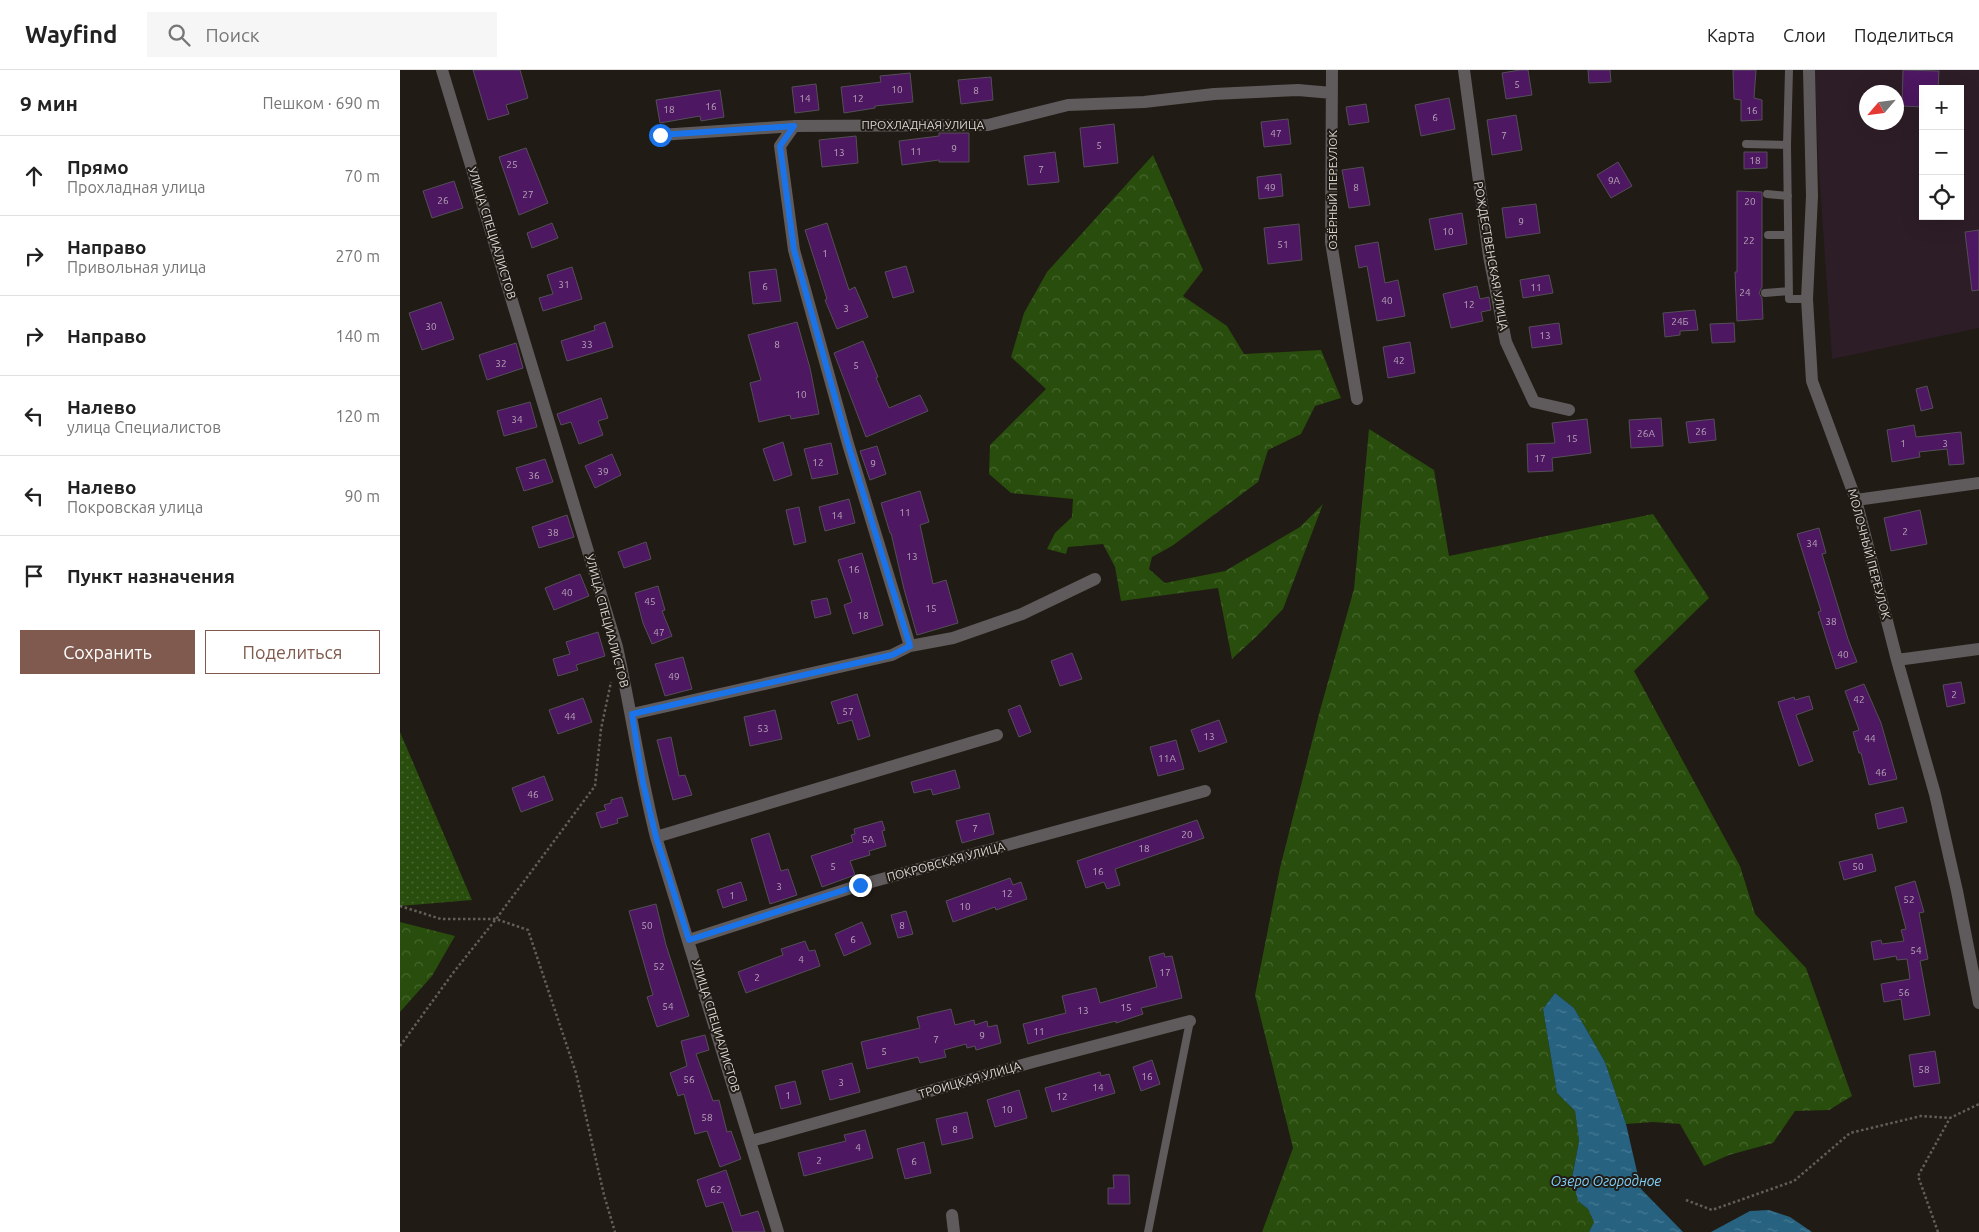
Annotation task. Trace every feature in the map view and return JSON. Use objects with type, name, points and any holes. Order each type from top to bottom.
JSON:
[{"type":"street","name":"УЛИЦА СПЕЦИАЛИСТОВ","points":[[442,70],[617,647],[632,714],[643,783],[656,837],[778,1232]]},
{"type":"street","name":"ОЗЁРНЫЙ ПЕРЕУЛОК","points":[[1332,70],[1331,242],[1357,399]]},
{"type":"street","name":"РОЖДЕСТВЕНСКАЯ УЛИЦА","points":[[1464,70],[1489,256],[1506,342],[1534,402],[1569,410]]},
{"type":"street","name":"МОЛОЧНЫЙ ПЕРЕУЛОК","points":[[1809,70],[1812,196],[1807,299],[1812,381],[1856,500],[1897,660],[1935,794],[1957,891],[1979,1003]]},
{"type":"street","name":"ПРОХЛАДНАЯ УЛИЦА","points":[[660,135],[794,126],[988,125],[1068,105],[1144,102],[1214,94],[1288,91],[1332,92]]},
{"type":"street","points":[[794,126],[780,146],[794,250],[848,444],[910,646]]},
{"type":"street","points":[[1856,500],[1979,482]]},
{"type":"street","points":[[632,714],[892,655],[910,646],[953,638],[1022,614],[1095,580]]},
{"type":"street","points":[[1897,660],[1979,649]]},
{"type":"street","points":[[656,837],[997,735]]},
{"type":"street","name":"ПОКРОВСКАЯ УЛИЦА","points":[[689,940],[860,885],[1205,791]]},
{"type":"street","name":"ТРОИЦКАЯ УЛИЦА","points":[[751,1141],[1033,1062],[1190,1021]]},
{"type":"street","points":[[952,1215],[954,1232]]},
{"type":"lane","points":[[1789,70],[1787,144],[1789,299],[1807,299]]},
{"type":"lane","points":[[1746,144],[1787,144]]},
{"type":"lane","points":[[1767,194],[1788,196]]},
{"type":"lane","points":[[1768,235],[1788,236]]},
{"type":"lane","points":[[1765,293],[1789,291]]},
{"type":"lane","points":[[1148,1232],[1190,1021]]},
{"type":"path","points":[[400,1046],[595,786],[601,729],[612,674]]},
{"type":"path","points":[[400,906],[441,919],[496,919],[528,930],[576,1074],[604,1195],[615,1232]]},
{"type":"path","points":[[1686,1200],[1712,1210],[1794,1181],[1850,1134],[1921,1116],[1950,1118],[1979,1104]]},
{"type":"path","points":[[1938,1232],[1918,1176],[1950,1118]]},
{"type":"shaded area","points":[[1815,70],[1979,70],[1979,328],[1832,359],[1818,156]]},
{"type":"green space","points":[[1153,155],[1203,270],[1183,296],[1227,326],[1244,354],[1321,350],[1341,398],[1315,406],[1301,434],[1268,450],[1258,482],[1172,546],[1152,557],[1149,569],[1165,583],[1225,571],[1300,527],[1323,504],[1283,609],[1232,659],[1218,588],[1121,601],[1115,567],[1103,544],[1068,547],[1066,554],[1047,549],[1055,533],[1072,517],[1073,499],[1011,493],[989,474],[990,445],[1046,389],[1011,357],[1024,313],[1047,272]]},
{"type":"green space","points":[[1369,429],[1434,470],[1449,556],[1653,514],[1709,598],[1634,671],[1740,866],[1755,914],[1806,968],[1852,1096],[1829,1110],[1795,1111],[1773,1143],[1729,1155],[1704,1166],[1680,1124],[1653,1122],[1626,1124],[1605,1062],[1574,1008],[1555,993],[1543,1009],[1557,1093],[1575,1111],[1579,1141],[1572,1178],[1578,1201],[1588,1209],[1594,1222],[1589,1232],[1262,1232],[1293,1148],[1255,995],[1280,868],[1319,714],[1354,589]]},
{"type":"green space","points":[[400,732],[472,900],[400,906]]},
{"type":"green space","points":[[400,922],[455,936],[432,976],[400,1012]]},
{"type":"water","name":"Озеро Огородное","points":[[1555,993],[1574,1008],[1605,1062],[1626,1124],[1641,1189],[1683,1232],[1589,1232],[1594,1222],[1588,1209],[1578,1201],[1572,1178],[1579,1141],[1575,1111],[1557,1093],[1543,1009]]},
{"type":"water","points":[[1769,1210],[1790,1217],[1812,1232],[1711,1232],[1750,1211]]},
{"type":"building","points":[[473,70],[520,70],[528,98],[506,105],[509,114],[488,120]]},
{"type":"building","points":[[1528,70],[1532,95],[1506,99],[1502,73]]},
{"type":"building","points":[[1588,70],[1610,70],[1611,82],[1589,83]]},
{"type":"building","points":[[1733,70],[1756,70],[1754,98],[1762,100],[1762,120],[1741,121],[1741,100],[1734,99]]},
{"type":"building","points":[[1903,70],[1939,71],[1938,85],[1919,85],[1919,107],[1904,106]]},
{"type":"building","points":[[910,73],[913,102],[875,106],[875,108],[844,113],[841,87],[881,82],[880,76]]},
{"type":"building","points":[[991,77],[993,100],[961,104],[958,80]]},
{"type":"building","points":[[816,84],[819,110],[795,113],[792,87]]},
{"type":"building","points":[[720,90],[724,117],[701,121],[700,116],[660,123],[656,100]]},
{"type":"building","points":[[1449,98],[1455,129],[1421,136],[1415,105]]},
{"type":"building","points":[[1366,104],[1369,122],[1349,125],[1346,107]]},
{"type":"building","points":[[1516,115],[1522,150],[1492,155],[1487,120]]},
{"type":"building","points":[[1288,119],[1291,144],[1264,147],[1261,122]]},
{"type":"building","points":[[1114,124],[1118,163],[1084,167],[1080,128]]},
{"type":"building","points":[[939,133],[969,133],[969,162],[939,162],[939,160],[902,165],[899,141],[939,136]]},
{"type":"building","points":[[856,136],[858,163],[822,167],[819,140]]},
{"type":"building","points":[[526,148],[548,203],[519,215],[499,157]]},
{"type":"building","points":[[1055,152],[1059,182],[1028,185],[1024,156]]},
{"type":"building","points":[[1744,152],[1767,152],[1767,168],[1744,169]]},
{"type":"building","points":[[1618,162],[1632,186],[1611,198],[1597,175]]},
{"type":"building","points":[[1363,167],[1370,205],[1349,208],[1342,170]]},
{"type":"building","points":[[1281,174],[1283,196],[1259,199],[1257,177]]},
{"type":"building","points":[[454,181],[463,208],[432,218],[423,191]]},
{"type":"building","points":[[1737,191],[1762,192],[1762,287],[1759,293],[1762,298],[1763,319],[1737,321],[1735,272],[1737,272]]},
{"type":"building","points":[[1536,204],[1540,233],[1506,238],[1502,208]]},
{"type":"building","points":[[1462,213],[1467,244],[1435,250],[1429,219]]},
{"type":"building","points":[[552,223],[558,238],[532,248],[527,233]]},
{"type":"building","points":[[827,223],[849,290],[855,287],[868,317],[837,329],[825,300],[827,299],[805,230]]},
{"type":"building","points":[[1299,224],[1302,260],[1268,264],[1264,228]]},
{"type":"building","points":[[1979,230],[1979,290],[1972,291],[1965,232]]},
{"type":"building","points":[[1378,242],[1385,283],[1398,280],[1405,316],[1377,321],[1367,266],[1359,268],[1355,246]]},
{"type":"building","points":[[906,266],[914,292],[893,298],[885,272]]},
{"type":"building","points":[[572,267],[582,299],[543,311],[539,298],[553,294],[547,275]]},
{"type":"building","points":[[776,269],[781,301],[753,304],[749,272]]},
{"type":"building","points":[[1549,275],[1553,293],[1523,298],[1520,280]]},
{"type":"building","points":[[1477,286],[1480,299],[1489,297],[1491,310],[1481,312],[1483,321],[1451,328],[1443,294]]},
{"type":"building","points":[[441,302],[454,339],[422,350],[409,313]]},
{"type":"building","points":[[1695,310],[1698,330],[1680,331],[1680,335],[1665,337],[1663,313]]},
{"type":"building","points":[[605,322],[613,347],[567,361],[561,341],[595,330],[594,326]]},
{"type":"building","points":[[797,322],[810,368],[819,414],[791,419],[790,415],[759,422],[750,383],[761,380],[748,335]]},
{"type":"building","points":[[1559,323],[1562,344],[1532,348],[1529,327]]},
{"type":"building","points":[[1734,323],[1735,342],[1712,343],[1710,324]]},
{"type":"building","points":[[863,341],[889,408],[920,395],[928,411],[866,437],[834,353]]},
{"type":"building","points":[[1410,342],[1415,373],[1388,378],[1383,347]]},
{"type":"building","points":[[516,343],[523,368],[487,380],[479,355]]},
{"type":"building","points":[[1927,386],[1933,408],[1921,411],[1916,389]]},
{"type":"building","points":[[601,398],[608,418],[598,421],[603,435],[579,444],[571,422],[561,425],[557,414]]},
{"type":"building","points":[[530,402],[537,427],[504,436],[497,411]]},
{"type":"building","points":[[1661,418],[1663,446],[1631,448],[1629,420]]},
{"type":"building","points":[[1587,419],[1591,453],[1552,458],[1553,471],[1528,472],[1527,444],[1555,443],[1552,423]]},
{"type":"building","points":[[1714,419],[1716,440],[1689,443],[1686,422]]},
{"type":"building","points":[[1914,425],[1916,437],[1961,432],[1964,464],[1949,465],[1947,449],[1919,452],[1920,457],[1892,462],[1887,430]]},
{"type":"building","points":[[783,442],[792,475],[774,481],[763,449]]},
{"type":"building","points":[[831,443],[838,474],[812,479],[804,449]]},
{"type":"building","points":[[877,446],[886,474],[870,480],[860,451]]},
{"type":"building","points":[[612,454],[621,475],[595,488],[585,466]]},
{"type":"building","points":[[545,459],[553,482],[524,491],[516,468]]},
{"type":"building","points":[[920,491],[929,522],[920,525],[933,584],[946,580],[958,623],[917,635],[891,533],[881,503]]},
{"type":"building","points":[[849,499],[855,523],[825,531],[819,507]]},
{"type":"building","points":[[799,507],[806,542],[794,545],[786,510]]},
{"type":"building","points":[[1920,510],[1927,544],[1891,551],[1884,518]]},
{"type":"building","points":[[567,515],[574,537],[539,548],[532,527]]},
{"type":"building","points":[[1819,528],[1826,553],[1822,554],[1857,662],[1836,669],[1818,612],[1821,611],[1797,534]]},
{"type":"building","points":[[646,542],[651,559],[624,568],[618,552]]},
{"type":"building","points":[[862,553],[883,625],[853,634],[844,605],[852,602],[838,560]]},
{"type":"building","points":[[580,574],[589,596],[554,610],[545,588]]},
{"type":"building","points":[[658,586],[665,610],[662,611],[672,636],[652,644],[643,623],[635,593]]},
{"type":"building","points":[[827,598],[831,614],[815,618],[811,601]]},
{"type":"building","points":[[598,632],[605,656],[576,665],[578,670],[558,676],[553,659],[570,654],[566,642]]},
{"type":"building","points":[[1072,653],[1082,679],[1060,686],[1051,661]]},
{"type":"building","points":[[683,657],[692,689],[665,696],[655,664]]},
{"type":"building","points":[[1961,682],[1965,703],[1947,707],[1943,685]]},
{"type":"building","points":[[1864,684],[1881,723],[1897,779],[1869,785],[1861,753],[1859,753],[1853,732],[1859,730],[1845,691]]},
{"type":"building","points":[[857,694],[870,736],[858,740],[852,720],[838,724],[831,702]]},
{"type":"building","points":[[1809,696],[1813,709],[1796,715],[1813,761],[1799,766],[1778,702],[1794,697],[1795,700]]},
{"type":"building","points":[[583,698],[592,722],[558,734],[549,710]]},
{"type":"building","points":[[1020,705],[1031,732],[1019,737],[1008,710]]},
{"type":"building","points":[[775,710],[782,739],[750,746],[744,717]]},
{"type":"building","points":[[1219,720],[1227,742],[1199,752],[1191,730]]},
{"type":"building","points":[[671,737],[679,776],[685,775],[692,795],[673,800],[657,740]]},
{"type":"building","points":[[1176,740],[1184,769],[1158,776],[1150,747]]},
{"type":"building","points":[[955,770],[960,788],[933,795],[931,789],[914,793],[911,782]]},
{"type":"building","points":[[544,776],[553,800],[521,812],[512,788]]},
{"type":"building","points":[[622,797],[628,816],[617,819],[618,823],[601,828],[596,813],[606,810],[604,805],[611,803],[611,800]]},
{"type":"building","points":[[1903,807],[1907,822],[1878,829],[1875,814]]},
{"type":"building","points":[[989,813],[994,834],[962,843],[956,821]]},
{"type":"building","points":[[1197,820],[1204,838],[1115,869],[1120,885],[1107,889],[1104,882],[1086,888],[1077,861]]},
{"type":"building","points":[[882,821],[885,830],[882,831],[886,846],[869,851],[870,855],[850,861],[855,875],[822,887],[811,856],[853,842],[851,835],[855,834],[854,829]]},
{"type":"building","points":[[769,833],[781,871],[788,869],[797,895],[770,904],[751,839]]},
{"type":"building","points":[[1872,854],[1876,871],[1844,880],[1839,862]]},
{"type":"building","points":[[1010,878],[1013,885],[1021,882],[1027,899],[996,910],[995,907],[953,922],[946,901]]},
{"type":"building","points":[[1915,881],[1924,912],[1919,913],[1928,959],[1920,961],[1930,1015],[1904,1020],[1901,999],[1884,1002],[1881,984],[1910,979],[1907,959],[1897,960],[1896,956],[1874,960],[1871,942],[1881,940],[1882,944],[1904,941],[1901,930],[1906,929],[1895,887]]},
{"type":"building","points":[[741,882],[747,900],[723,908],[717,890]]},
{"type":"building","points":[[656,904],[666,945],[689,1016],[657,1027],[647,997],[653,995],[629,911]]},
{"type":"building","points":[[906,911],[913,934],[898,938],[891,915]]},
{"type":"building","points":[[862,922],[871,944],[844,956],[835,934]]},
{"type":"building","points":[[805,941],[809,951],[815,950],[820,966],[746,993],[738,972],[783,955],[781,949]]},
{"type":"building","points":[[1164,953],[1165,957],[1172,956],[1182,998],[1141,1008],[1143,1014],[1116,1023],[1116,1021],[1028,1044],[1023,1024],[1066,1013],[1062,996],[1096,988],[1100,1003],[1157,987],[1149,957]]},
{"type":"building","points":[[951,1009],[955,1025],[974,1020],[975,1025],[987,1021],[988,1027],[997,1025],[1001,1043],[976,1050],[975,1046],[967,1048],[966,1044],[944,1050],[946,1057],[920,1063],[918,1057],[867,1069],[861,1042],[920,1028],[917,1017]]},
{"type":"building","points":[[705,1035],[709,1050],[696,1054],[713,1101],[719,1100],[727,1132],[731,1131],[741,1159],[720,1167],[707,1131],[695,1134],[684,1094],[678,1096],[670,1073],[687,1066],[681,1041]]},
{"type":"building","points":[[1935,1051],[1940,1083],[1914,1087],[1909,1055]]},
{"type":"building","points":[[1152,1060],[1160,1084],[1141,1091],[1133,1067]]},
{"type":"building","points":[[852,1063],[860,1092],[830,1100],[822,1071]]},
{"type":"building","points":[[1100,1072],[1101,1076],[1109,1074],[1115,1093],[1052,1112],[1045,1088]]},
{"type":"building","points":[[795,1081],[801,1104],[781,1109],[775,1086]]},
{"type":"building","points":[[1019,1090],[1027,1118],[995,1127],[987,1100]]},
{"type":"building","points":[[967,1112],[973,1138],[942,1145],[936,1119]]},
{"type":"building","points":[[865,1130],[873,1158],[804,1176],[798,1153],[846,1141],[844,1135]]},
{"type":"building","points":[[924,1142],[931,1173],[905,1179],[897,1149]]},
{"type":"building","points":[[726,1170],[741,1216],[758,1211],[765,1232],[733,1232],[723,1202],[706,1207],[697,1180]]},
{"type":"building","points":[[1113,1175],[1129,1175],[1130,1204],[1108,1204],[1108,1188],[1114,1188]]},
{"type":"route","points":[[660,135],[794,126],[780,146],[794,250],[848,444],[910,646],[892,655],[632,714],[643,783],[656,837],[689,940],[860,885]]}]
